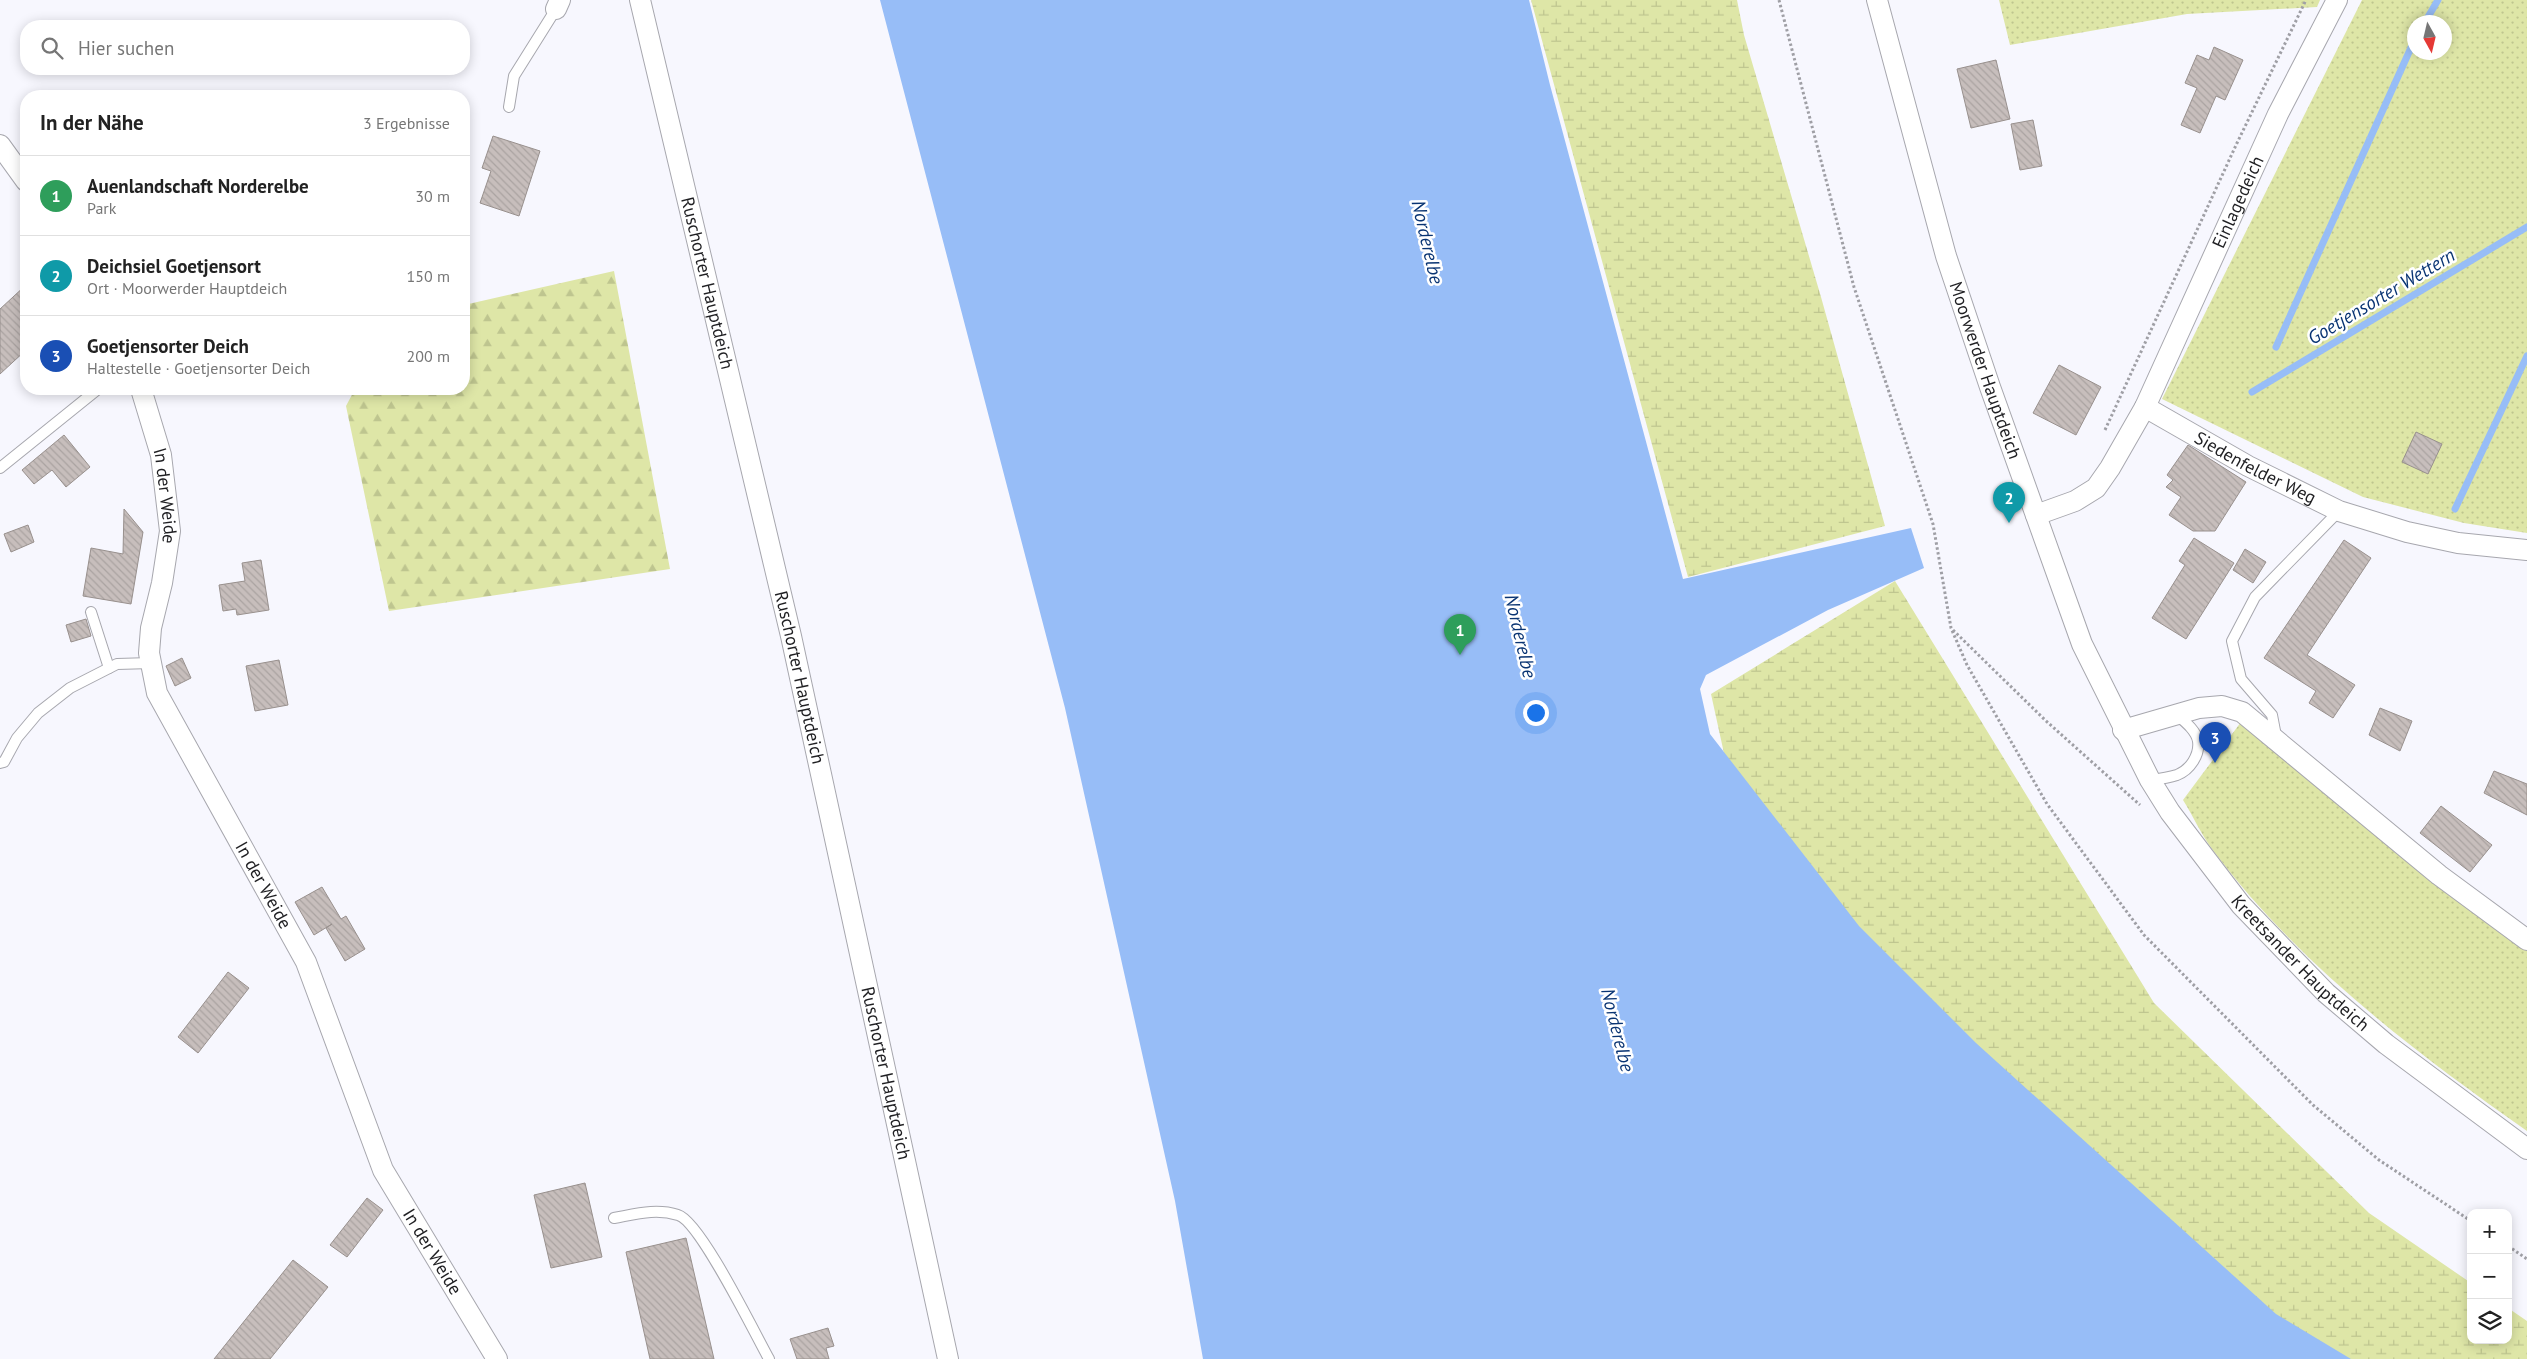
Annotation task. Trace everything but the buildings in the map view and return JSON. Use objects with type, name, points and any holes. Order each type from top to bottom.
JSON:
[{"type":"street","name":"Ruschorter Hauptdeich","points":[[640,0],[790,636],[948,1359]]},
{"type":"street","name":"Moorwerder Hauptdeich","points":[[1876,0],[1946,256],[1990,387],[2082,644],[2123,730]]},
{"type":"street","name":"Einlagedeich","points":[[2146,407],[2278,114],[2337,0]]},
{"type":"street","points":[[0,145],[20,173]]},
{"type":"street","name":"In der Weide","points":[[143,395],[161,455],[170,530],[162,583],[151,628],[149,654],[158,693],[306,962],[383,1170],[497,1359]]},
{"type":"street","points":[[2036,515],[2075,501],[2096,488],[2146,407]]},
{"type":"street","name":"Siedenfelder Weg","points":[[2146,407],[2248,466],[2339,511],[2407,532],[2458,543],[2527,550]]},
{"type":"street","points":[[2123,730],[2200,708],[2222,706],[2242,712],[2439,875],[2527,940]]},
{"type":"street","name":"Kreetsander Hauptdeich","points":[[2123,730],[2170,812],[2241,905],[2326,993],[2386,1044],[2527,1149]]},
{"type":"lane","points":[[509,107],[514,76],[558,5]]},
{"type":"lane","points":[[0,468],[91,395]]},
{"type":"lane","points":[[2279,743],[2273,728],[2272,715],[2241,679],[2232,641],[2255,597],[2339,511]]},
{"type":"lane","points":[[91,612],[109,668]]},
{"type":"lane","points":[[0,763],[4,762],[17,738],[38,713],[70,688],[117,664],[151,663]]},
{"type":"lane","points":[[2150,780],[2178,775],[2188,769],[2196,757],[2198,741],[2190,726],[2175,714]]},
{"type":"lane","points":[[614,1218],[656,1211],[680,1215],[699,1233],[769,1359]]},
{"type":"path","points":[[1779,0],[1854,287],[1933,524],[1951,628],[1967,665],[2046,804],[2144,935],[2313,1105],[2379,1160],[2467,1218]]},
{"type":"path","points":[[2105,431],[2237,142],[2306,0]]},
{"type":"path","points":[[1951,628],[2045,720],[2138,804],[2170,812]]},
{"type":"path","points":[[2512,1249],[2527,1259]]},
{"type":"green space","points":[[1531,0],[1737,0],[1744,35],[1821,297],[1885,526],[1688,577]]},
{"type":"green space","points":[[1999,0],[2320,0],[2317,7],[2187,14],[2010,45]]},
{"type":"green space","points":[[2362,0],[2527,0],[2527,533],[2464,523],[2363,497],[2162,399]]},
{"type":"green space","points":[[614,271],[670,569],[389,611],[346,406],[352,395],[470,395],[470,304]]},
{"type":"green space","points":[[1895,581],[2154,1003],[2369,1213],[2467,1280],[2467,1344],[2512,1344],[2512,1311],[2527,1321],[2527,1359],[2298,1359],[1745,849],[1711,694]]},
{"type":"green space","points":[[2241,722],[2527,949],[2527,1131],[2441,1069],[2358,1002],[2281,930],[2245,891],[2212,849],[2183,800]]},
{"type":"water","name":"Norderelbe","points":[[880,0],[1529,0],[1550,85],[1683,579],[1911,528],[1924,568],[1828,610],[1706,675],[1700,689],[1710,734],[1859,926],[1976,1043],[2276,1314],[2351,1359],[1203,1359],[1175,1201],[1065,708]]},
{"type":"waterway","points":[[2429,15],[2438,0]]},
{"type":"waterway","points":[[2276,347],[2407,57]]},
{"type":"waterway","name":"Goetjensorter Wettern","points":[[2252,392],[2527,227]]},
{"type":"waterway","points":[[2455,509],[2527,356]]},
{"type":"place","name":"Deichsiel Goetjensort","points":[[2009,523]]},
{"type":"place","name":"Auenlandschaft Norderelbe","points":[[1460,655]]},
{"type":"place","name":"Goetjensorter Deich","points":[[2215,763]]}]
